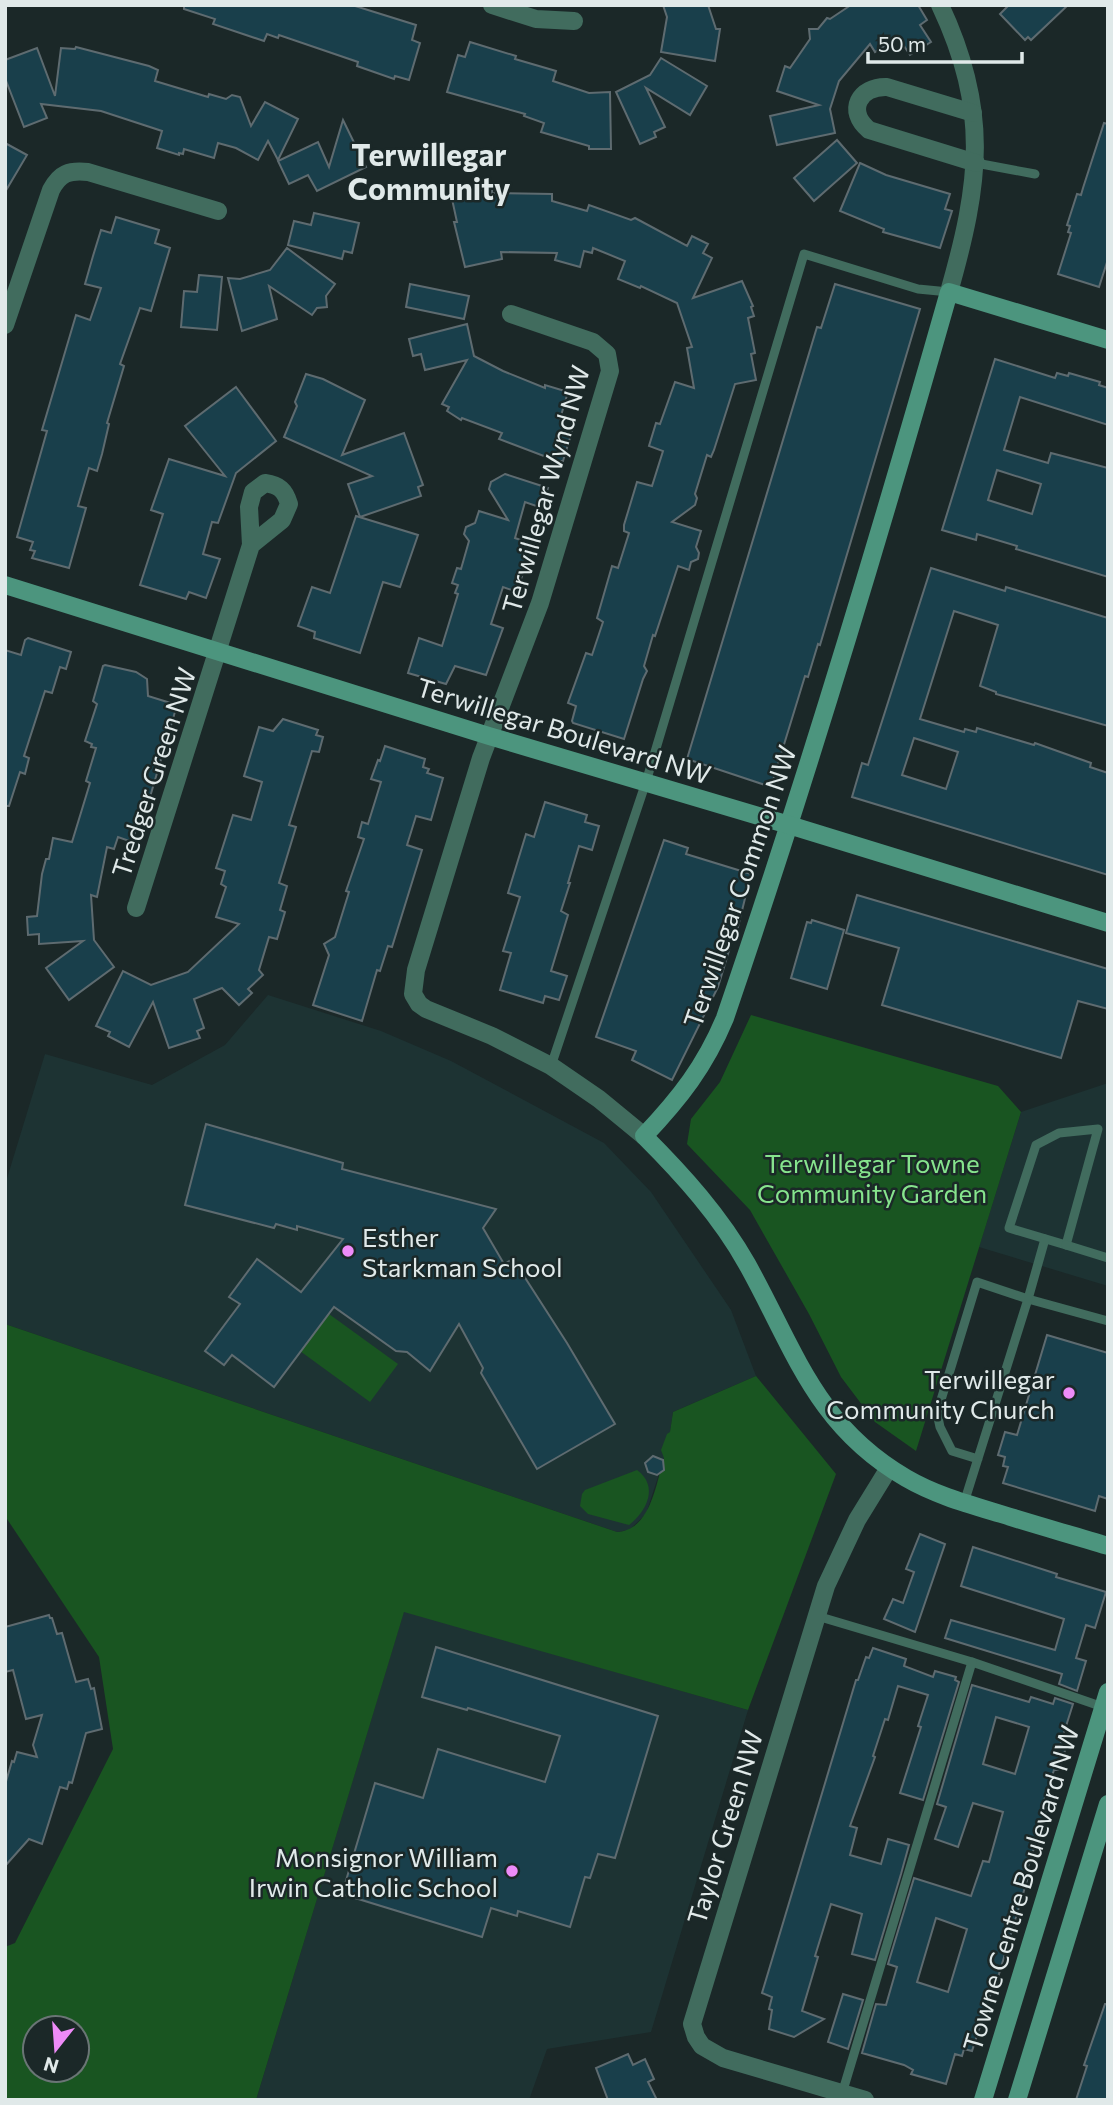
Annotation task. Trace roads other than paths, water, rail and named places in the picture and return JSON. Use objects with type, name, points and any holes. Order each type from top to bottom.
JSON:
[{"type":"street","points":[[492,5],[536,19],[574,21]]},
{"type":"street","points":[[940,5],[959,50],[973,113],[976,163],[968,223],[949,292],[1108,340]]},
{"type":"street","points":[[973,113],[877,86],[864,94],[856,109],[858,118],[869,130],[976,163]]},
{"type":"street","points":[[5,326],[51,190],[61,176],[69,171],[88,172],[218,211]]},
{"type":"street","name":"Terwillegar Common NW","points":[[644,1136],[685,1091],[716,1040],[789,825],[882,527],[949,292]]},
{"type":"street","name":"Terwillegar Wynd NW","points":[[512,314],[593,342],[607,354],[610,371],[531,631],[489,736],[416,970],[413,994],[419,1004],[435,1014],[492,1036],[551,1066]]},
{"type":"street","name":"Tredger Green NW","points":[[136,908],[251,545]]},
{"type":"street","name":"Terwillegar Boulevard NW","points":[[5,585],[489,736],[1108,923]]},
{"type":"street","points":[[551,1066],[599,1099],[644,1136],[688,1181],[736,1246],[804,1376],[826,1409],[854,1441],[889,1468],[929,1490],[1108,1546]]},
{"type":"street","name":"Taylor Green NW","points":[[865,2100],[842,2096],[713,2053],[702,2046],[692,2024],[826,1586],[845,1544],[889,1468]]},
{"type":"street","name":"Towne Centre Boulevard NW","points":[[983,2100],[1105,1699]]},
{"type":"street","points":[[1017,2100],[1108,1804]]},
{"type":"lane","points":[[976,163],[1035,174]]},
{"type":"lane","points":[[551,1066],[646,782],[804,254],[918,289],[949,292]]},
{"type":"lane","points":[[1066,1245],[1098,1129],[1059,1133],[1036,1145],[1009,1228],[1108,1258]]},
{"type":"lane","points":[[964,1503],[1045,1239]]},
{"type":"lane","points":[[978,1459],[952,1451],[940,1427],[937,1413],[977,1282],[1108,1321]]},
{"type":"lane","points":[[817,1616],[1105,1699]]},
{"type":"lane","points":[[842,2096],[972,1662]]},
{"type":"place","name":"Esther Starkman School","points":[[348,1251]]},
{"type":"place","name":"Terwillegar Community Church","points":[[1069,1393]]},
{"type":"place","name":"Monsignor William Irwin Catholic School","points":[[512,1871]]},
{"type":"district","name":"Terwillegar Community","points":[[429,170]]},
{"type":"park label","name":"Terwillegar Towne Community Garden","points":[[872,1177]]}]
